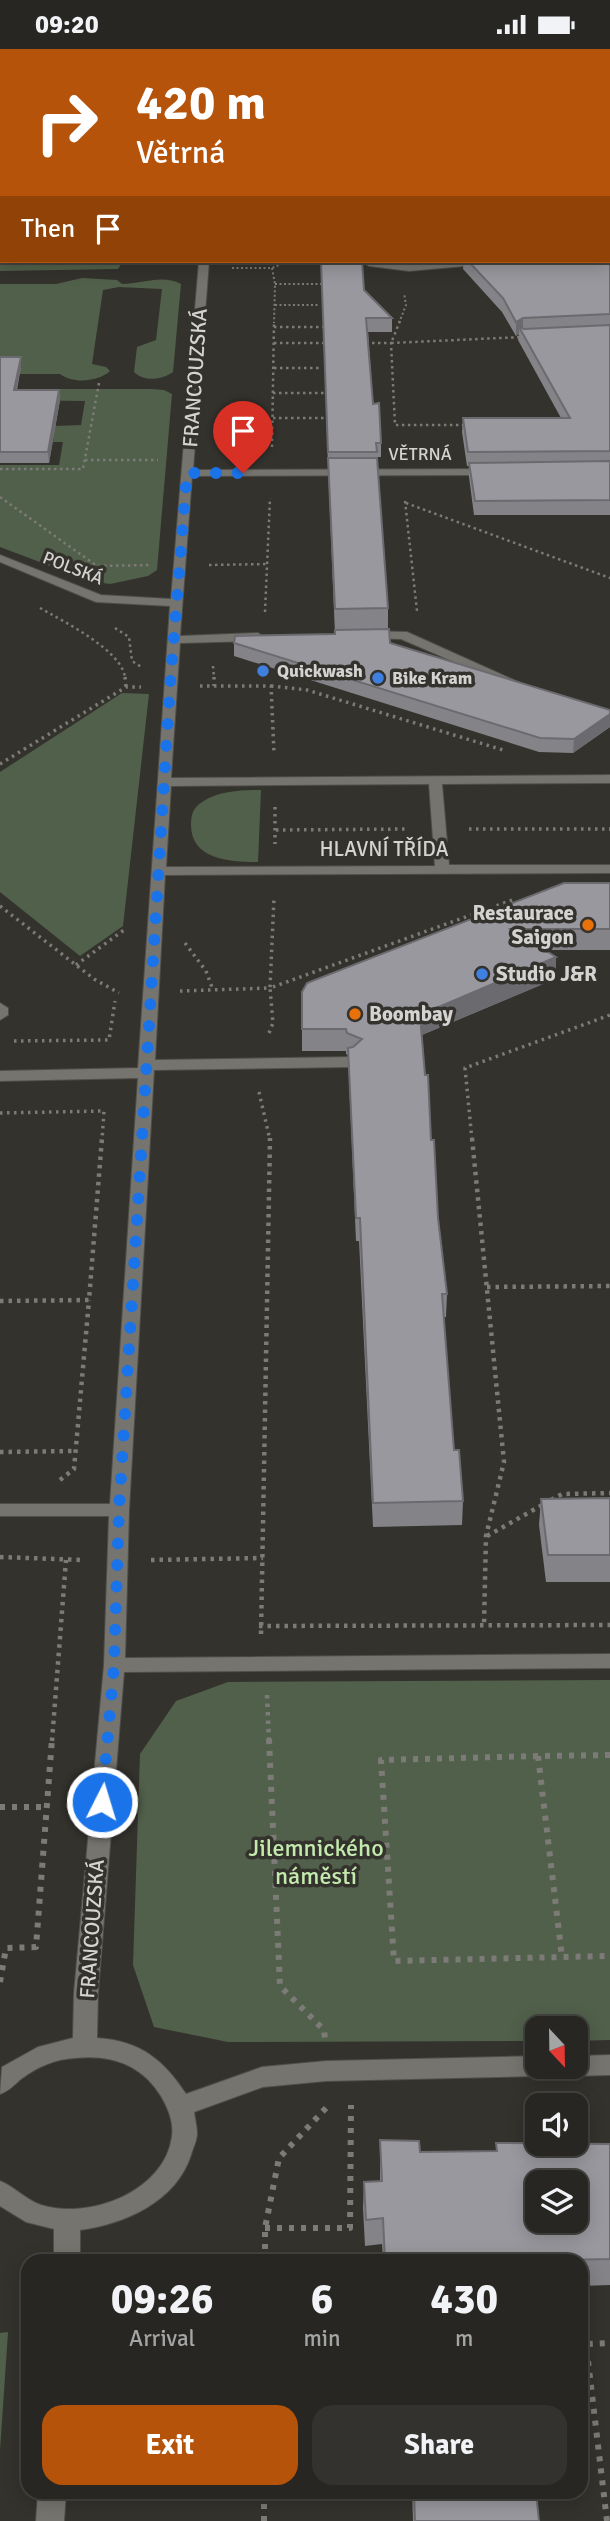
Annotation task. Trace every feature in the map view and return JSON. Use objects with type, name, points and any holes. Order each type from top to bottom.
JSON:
[{"type":"street","name":"FRANCOUZSKÁ","points":[[85,2047],[86,1993],[114,1665],[119,1510],[156,907],[204,263]]},
{"type":"street","points":[[369,263],[399,268],[463,263]]},
{"type":"street","name":"VĚTRNÁ","points":[[187,473],[502,471]]},
{"type":"street","name":"POLSKÁ","points":[[0,558],[92,597],[178,603]]},
{"type":"street","points":[[349,636],[403,635],[531,690]]},
{"type":"street","points":[[174,640],[268,637]]},
{"type":"street","points":[[165,782],[610,779]]},
{"type":"street","points":[[435,780],[442,870]]},
{"type":"street","name":"HLAVNÍ TŘÍDA","points":[[159,871],[610,869]]},
{"type":"street","points":[[0,1008],[0,1015]]},
{"type":"street","points":[[0,1076],[351,1062]]},
{"type":"street","points":[[0,1510],[119,1510]]},
{"type":"street","points":[[114,1665],[610,1661]]},
{"type":"street","points":[[0,2084],[12,2072],[34,2059],[59,2050],[85,2047],[111,2049],[156,2070],[171,2087],[181,2106],[185,2130],[180,2154],[168,2176],[149,2196],[124,2210],[96,2219],[66,2221],[41,2216],[18,2206],[0,2192]]},
{"type":"street","points":[[588,2066],[610,2065]]},
{"type":"street","points":[[181,2106],[262,2077],[326,2071],[525,2066]]},
{"type":"street","points":[[66,2221],[67,2254]]},
{"type":"street","points":[[50,2521],[52,2499]]},
{"type":"path","points":[[222,268],[272,268],[285,263]]},
{"type":"path","points":[[214,686],[212,644],[265,621],[274,368],[275,284],[272,268]]},
{"type":"path","points":[[399,268],[406,305],[391,343],[395,425],[476,425]]},
{"type":"path","points":[[275,284],[321,284]]},
{"type":"path","points":[[275,305],[320,305]]},
{"type":"path","points":[[274,327],[323,327]]},
{"type":"path","points":[[365,343],[523,337]]},
{"type":"path","points":[[274,344],[339,343]]},
{"type":"path","points":[[274,368],[322,368]]},
{"type":"path","points":[[0,469],[83,469],[99,383]]},
{"type":"path","points":[[273,393],[326,393]]},
{"type":"path","points":[[273,418],[327,418]]},
{"type":"path","points":[[85,460],[166,460]]},
{"type":"path","points":[[403,635],[419,630],[404,491]]},
{"type":"path","points":[[0,497],[97,566],[267,564]]},
{"type":"path","points":[[406,503],[610,578]]},
{"type":"path","points":[[31,603],[72,626],[99,646],[124,670],[126,687]]},
{"type":"path","points":[[197,686],[271,686],[307,690],[509,751]]},
{"type":"path","points":[[271,686],[274,757]]},
{"type":"path","points":[[0,764],[126,687],[141,687]]},
{"type":"path","points":[[270,988],[276,830]]},
{"type":"path","points":[[0,905],[76,965],[117,993],[270,988],[521,897]]},
{"type":"path","points":[[76,965],[156,907]]},
{"type":"path","points":[[14,1041],[109,1041],[117,993]]},
{"type":"path","points":[[484,1625],[486,1536],[505,1462],[465,1068],[610,1015]]},
{"type":"path","points":[[0,1113],[104,1111],[76,1451],[0,1451]]},
{"type":"path","points":[[487,1287],[610,1286]]},
{"type":"path","points":[[0,1301],[89,1300]]},
{"type":"path","points":[[486,1536],[562,1494],[610,1493]]},
{"type":"path","points":[[0,1982],[6,1948],[36,1947],[66,1560]]},
{"type":"path","points":[[259,1626],[610,1625]]},
{"type":"path","points":[[610,1755],[381,1760],[394,1961],[610,1956]]},
{"type":"path","points":[[538,1756],[562,1957]]},
{"type":"path","points":[[0,1807],[47,1807]]},
{"type":"path","points":[[265,2228],[350,2228],[351,2105],[364,2105]]},
{"type":"path","points":[[588,2344],[610,2343]]},
{"type":"path","points":[[588,2361],[607,2521]]},
{"type":"path","points":[[264,2499],[264,2521]]},
{"type":"green space","points":[[0,263],[122,263],[118,269],[0,271]]},
{"type":"green space","points":[[82,278],[117,280],[122,284],[167,280],[181,284],[173,372],[153,379],[134,372],[137,347],[156,340],[162,289],[119,287],[103,290],[92,364],[106,367],[110,371],[105,375],[85,380],[60,374],[0,374],[0,284],[56,284]]},
{"type":"green space","points":[[0,389],[151,389],[172,394],[157,570],[148,576],[110,584],[90,581],[0,547],[0,465],[59,465],[63,442],[53,442],[55,426],[81,425],[85,401],[0,400]]},
{"type":"green space","points":[[122,693],[149,694],[123,926],[80,956],[0,892],[0,772]]},
{"type":"green space","points":[[261,790],[258,862],[225,860],[214,857],[198,846],[191,825],[192,814],[198,805],[220,794]]},
{"type":"green space","name":"Jilemnického náměstí","points":[[610,1680],[610,2040],[588,2041],[588,2016],[525,2016],[525,2041],[228,2042],[154,2027],[133,1965],[140,1754],[176,1701],[228,1682]]},
{"type":"green space","points":[[0,2333],[8,2333],[0,2450]]},
{"type":"building","points":[[321,263],[362,263],[364,290],[392,318],[366,318],[373,404],[379,403],[381,443],[376,443],[377,452],[328,452]]},
{"type":"building","points":[[470,263],[610,263],[610,314],[523,318],[516,322],[503,298]]},
{"type":"building","points":[[610,325],[610,451],[468,452],[463,418],[570,418],[519,327],[524,329]]},
{"type":"building","points":[[0,357],[21,357],[14,390],[59,390],[48,452],[0,452]]},
{"type":"building","points":[[328,458],[377,458],[388,608],[335,609]]},
{"type":"building","points":[[610,461],[610,500],[475,501],[469,463]]},
{"type":"building","points":[[389,629],[390,643],[610,710],[610,714],[574,739],[540,738],[234,643],[235,636],[335,634],[335,630]]},
{"type":"building","points":[[564,883],[610,883],[610,929],[511,929],[556,957],[420,1015],[425,1075],[428,1075],[431,1140],[434,1140],[438,1218],[447,1294],[442,1294],[454,1450],[459,1450],[463,1501],[373,1503],[360,1218],[356,1218],[348,1048],[362,1039],[347,1033],[346,1029],[302,1029],[302,992],[307,983]]},
{"type":"building","points":[[610,1498],[610,1555],[548,1555],[541,1499]]},
{"type":"building","points":[[380,2140],[419,2141],[420,2152],[497,2151],[496,2143],[525,2143],[525,2156],[588,2156],[588,2144],[610,2144],[610,2259],[588,2259],[588,2254],[385,2254],[383,2218],[366,2220],[364,2182],[382,2181]]},
{"type":"building","points":[[414,2499],[537,2499],[539,2521],[415,2521]]},
{"type":"place","name":"Quickwash","points":[[263,671]]},
{"type":"place","name":"Bike Kram","points":[[378,678]]},
{"type":"place","name":"Restaurace Saigon","points":[[588,925]]},
{"type":"place","name":"Studio J&R","points":[[482,974]]},
{"type":"place","name":"Boombay","points":[[355,1014]]},
{"type":"route","points":[[102,1802],[114,1665],[119,1510],[170,686],[187,473],[243,473]]}]
